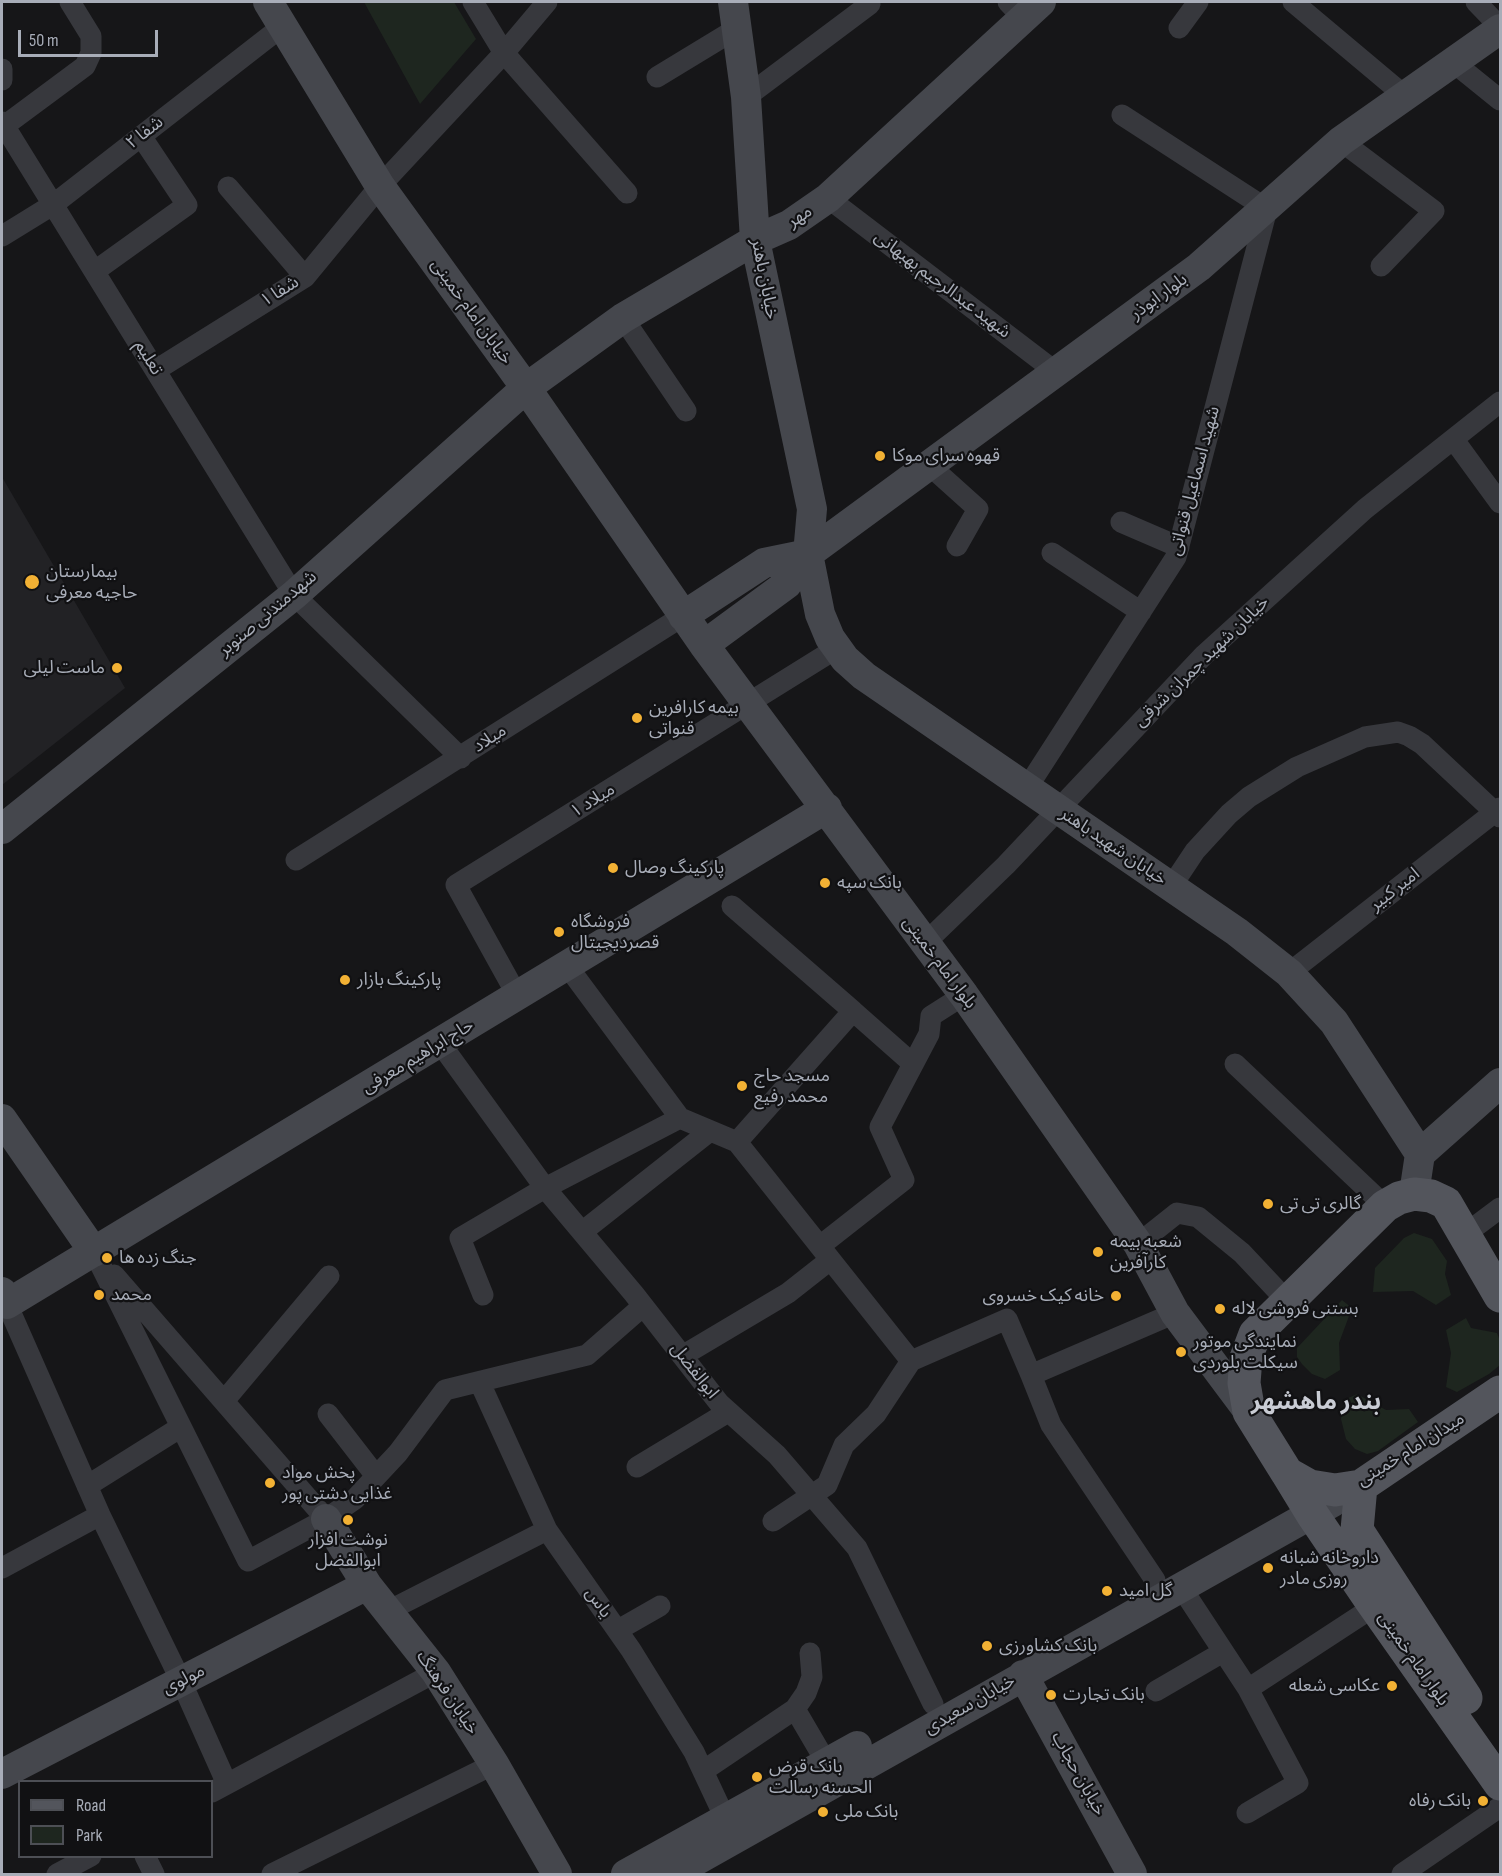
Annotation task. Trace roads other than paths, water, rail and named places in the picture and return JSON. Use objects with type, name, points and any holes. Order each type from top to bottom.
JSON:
[{"type":"main road","name":"خیابان امام خمینی","points":[[267,2],[284,26],[380,186],[526,388],[683,616]]},
{"type":"main road","name":"مهر","points":[[526,388],[623,318],[755,240],[789,225],[828,198],[1024,7]]},
{"type":"main road","name":"خیابان باهنر","points":[[734,15],[746,97],[755,240],[812,509],[808,554]]},
{"type":"main road","name":"بلوار ابوذر","points":[[808,554],[1199,267],[1341,141],[1500,28]]},
{"type":"main road","name":"شهدمندنی صنوبر","points":[[2,829],[294,595],[526,388]]},
{"type":"main road","points":[[683,616],[764,563],[808,554]]},
{"type":"main road","points":[[704,645],[787,584],[808,554]]},
{"type":"main road","name":"خیابان شهید باهنر","points":[[808,554],[820,614],[837,648],[864,676],[1171,887],[1290,973],[1334,1022],[1420,1154]]},
{"type":"main road","name":"بلوار امام خمینی","points":[[683,616],[964,995],[1138,1244],[1178,1316],[1249,1412]]},
{"type":"main road","name":"حاج ابراهیم معرفی","points":[[4,1298],[94,1252],[568,967],[827,808]]},
{"type":"main road","points":[[1414,1194],[1420,1154],[1500,1083]]},
{"type":"main road","points":[[2,1119],[94,1252]]},
{"type":"main road","points":[[1300,1494],[1249,1412],[1244,1383],[1245,1358],[1255,1334],[1385,1206],[1399,1198],[1414,1194],[1431,1196],[1446,1203],[1500,1296]]},
{"type":"main road","name":"میدان امام خمینی","points":[[1300,1494],[1310,1486],[1335,1490],[1361,1486],[1500,1392]]},
{"type":"main road","name":"بلوار امام خمینی","points":[[1361,1486],[1357,1530],[1500,1751]]},
{"type":"main road","name":"خیابان سعیدی","points":[[669,1868],[1023,1675],[1168,1584],[1300,1494],[1361,1486]]},
{"type":"main road","name":"بلوار امام خمینی","points":[[1300,1494],[1375,1606],[1500,1784]]},
{"type":"main road","name":"خیابان فرهنگ","points":[[326,1519],[368,1586],[436,1672],[494,1764],[556,1875]]},
{"type":"main road","name":"خیابان سعیدی","points":[[669,1868],[725,1818],[933,1704],[1168,1584]]},
{"type":"main road","name":"مولوی","points":[[2,1774],[368,1586]]},
{"type":"main road","name":"خیابان حجاب","points":[[1023,1675],[1128,1866]]},
{"type":"main road","points":[[626,1875],[669,1868]]},
{"type":"street","points":[[3,124],[85,66],[91,53],[91,36],[70,2]]},
{"type":"street","points":[[473,2],[504,53],[627,194]]},
{"type":"street","name":"شفا ۱","points":[[156,370],[305,277],[380,186],[504,53],[547,2]]},
{"type":"street","points":[[1179,28],[1198,2]]},
{"type":"street","points":[[1293,2],[1405,96]]},
{"type":"street","points":[[1476,2],[1500,28]]},
{"type":"street","points":[[746,97],[870,4]]},
{"type":"street","points":[[657,77],[734,15]]},
{"type":"street","name":"شفا ۲","points":[[2,236],[54,204],[284,26]]},
{"type":"street","points":[[1453,62],[1500,100]]},
{"type":"street","points":[[2,69],[2,80]]},
{"type":"street","points":[[1122,115],[1267,209]]},
{"type":"street","name":"تعلیم","points":[[3,124],[294,595],[461,758]]},
{"type":"street","points":[[95,271],[187,205],[141,136]]},
{"type":"street","points":[[1341,141],[1434,211],[1381,266]]},
{"type":"street","points":[[228,187],[305,277]]},
{"type":"street","name":"شهید عبدالرحیم بهبهانی","points":[[828,198],[1056,372]]},
{"type":"street","name":"شهید اسماعیل قنواتی","points":[[1027,788],[1176,557],[1267,209]]},
{"type":"street","points":[[623,318],[686,411]]},
{"type":"street","name":"خیابان شهید چمران شرقی","points":[[924,944],[1058,809],[1204,655],[1365,509],[1500,402]]},
{"type":"street","points":[[1454,440],[1500,504]]},
{"type":"street","points":[[929,465],[978,509],[957,546]]},
{"type":"street","points":[[1121,522],[1179,547]]},
{"type":"street","points":[[1052,553],[1141,612]]},
{"type":"street","name":"میلاد","points":[[296,860],[683,616]]},
{"type":"street","name":"میلاد ۱","points":[[518,997],[456,885],[749,705],[837,648]]},
{"type":"street","points":[[1171,887],[1195,851],[1228,814],[1297,767],[1365,737],[1398,732],[1408,735],[1422,744],[1499,812]]},
{"type":"street","name":"امیر کبیر","points":[[1290,973],[1499,812]]},
{"type":"street","points":[[732,906],[913,1064]]},
{"type":"street","points":[[568,967],[680,1118],[737,1142],[911,1361]]},
{"type":"street","points":[[682,1356],[788,1293],[825,1253],[904,1180],[880,1127],[929,1034],[931,1016],[964,995]]},
{"type":"street","points":[[737,1142],[853,1011]]},
{"type":"street","name":"ابوالفضل","points":[[440,1044],[545,1188],[728,1412],[777,1455],[857,1548],[933,1704]]},
{"type":"street","points":[[1235,1064],[1385,1206]]},
{"type":"street","points":[[483,1295],[460,1238],[545,1188],[680,1118]]},
{"type":"street","points":[[582,1232],[710,1131]]},
{"type":"street","points":[[1464,1234],[1500,1208]]},
{"type":"street","points":[[1138,1244],[1177,1213],[1198,1217],[1242,1253],[1288,1302]]},
{"type":"street","points":[[94,1252],[326,1519]]},
{"type":"street","points":[[94,1252],[248,1561],[326,1519],[355,1499],[398,1453],[445,1390],[587,1355],[643,1306]]},
{"type":"street","points":[[224,1401],[329,1276]]},
{"type":"street","points":[[4,1298],[100,1515],[181,1681],[219,1788],[436,1672]]},
{"type":"street","points":[[1031,1374],[1178,1316]]},
{"type":"street","points":[[773,1521],[827,1485],[844,1445],[876,1414],[911,1361],[1007,1318],[1051,1425],[1168,1584],[1223,1652],[1248,1689],[1298,1783],[1247,1813]]},
{"type":"street","name":"یاس","points":[[480,1383],[547,1530],[618,1630],[694,1752],[725,1818]]},
{"type":"street","points":[[637,1467],[728,1412]]},
{"type":"street","points":[[328,1414],[376,1476]]},
{"type":"street","points":[[87,1486],[181,1427]]},
{"type":"street","points":[[2,1567],[100,1515]]},
{"type":"street","points":[[388,1611],[547,1530]]},
{"type":"street","points":[[618,1630],[660,1606]]},
{"type":"street","points":[[1248,1689],[1375,1606]]},
{"type":"street","points":[[1156,1691],[1223,1652]]},
{"type":"street","points":[[703,1771],[795,1709],[806,1694],[812,1677],[810,1653]]},
{"type":"street","points":[[795,1709],[826,1762]]},
{"type":"street","points":[[272,1875],[494,1764]]},
{"type":"street","points":[[1402,1875],[1500,1807]]},
{"type":"street","points":[[57,1875],[89,1858]]},
{"type":"street","points":[[146,1858],[154,1875]]},
{"type":"place","name":"قهوه سرای موکا","points":[[880,456]]},
{"type":"place","name":"بیمارستان حاجیه معرفی","points":[[32,582]]},
{"type":"place","name":"ماست لیلی","points":[[117,668]]},
{"type":"place","name":"بیمه کارافرین قنواتی","points":[[637,718]]},
{"type":"place","name":"پارکینگ وصال","points":[[613,868]]},
{"type":"place","name":"بانک سپه","points":[[825,883]]},
{"type":"place","name":"فروشگاه قصردیجیتال","points":[[559,932]]},
{"type":"place","name":"پارکینگ بازار","points":[[345,980]]},
{"type":"place","name":"مسجد حاج محمد رفیع","points":[[742,1086]]},
{"type":"place","name":"گالری تی تی","points":[[1268,1204]]},
{"type":"place","name":"شعبه بیمه کارآفرین","points":[[1098,1252]]},
{"type":"place","name":"جنگ زده ها","points":[[107,1258]]},
{"type":"place","name":"محمد","points":[[99,1295]]},
{"type":"place","name":"خانه کیک خسروی","points":[[1116,1296]]},
{"type":"place","name":"بستنی فروشی لاله","points":[[1220,1309]]},
{"type":"place","name":"نمایندگی موتور سیکلت بلوردی","points":[[1181,1352]]},
{"type":"place","name":"پخش مواد غذایی دشتی پور","points":[[270,1483]]},
{"type":"place","name":"نوشت افزار ابوالفضل","points":[[348,1520]]},
{"type":"place","name":"داروخانه شبانه روزی مادر","points":[[1268,1568]]},
{"type":"place","name":"گل امید","points":[[1107,1591]]},
{"type":"place","name":"بانک کشاورزی","points":[[987,1646]]},
{"type":"place","name":"عکاسی شعله","points":[[1392,1686]]},
{"type":"place","name":"بانک تجارت","points":[[1051,1695]]},
{"type":"place","name":"بانک قرض الحسنه رسالت","points":[[757,1777]]},
{"type":"place","name":"بانک رفاه","points":[[1483,1801]]},
{"type":"place","name":"بانک ملی","points":[[823,1812]]},
{"type":"district","name":"بندر ماهشهر","points":[[1316,1403]]}]
